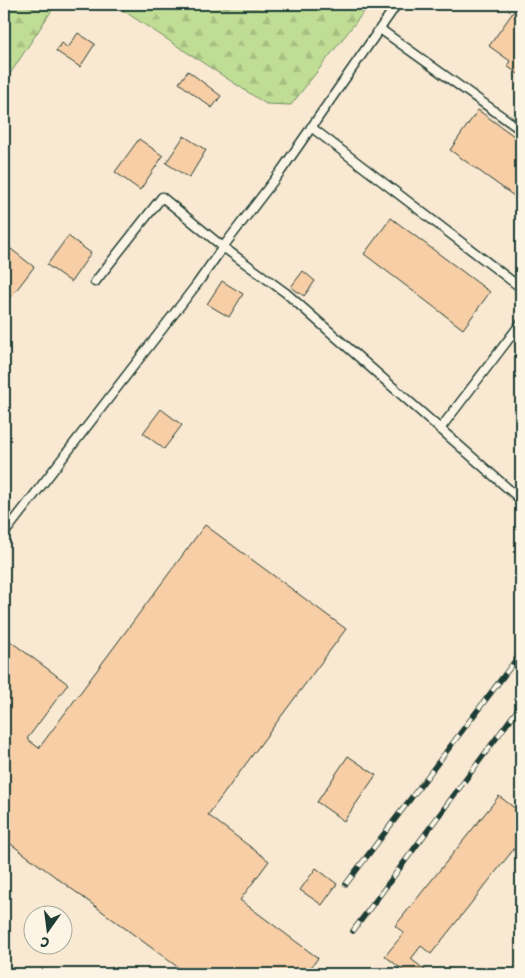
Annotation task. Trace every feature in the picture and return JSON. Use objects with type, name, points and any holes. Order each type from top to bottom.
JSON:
[{"type":"lane","points":[[4,534],[197,284],[281,171],[397,4]]},
{"type":"lane","points":[[380,29],[521,130]]},
{"type":"lane","points":[[311,127],[521,288]]},
{"type":"lane","points":[[96,282],[162,197],[223,247],[286,294],[521,500]]},
{"type":"lane","points":[[440,429],[521,323]]},
{"type":"green space","points":[[4,4],[56,4],[4,83]]},
{"type":"green space","points":[[113,4],[370,4],[291,105],[266,104]]},
{"type":"building","points":[[519,4],[521,4],[521,76],[507,66],[510,61],[489,46]]},
{"type":"building","points":[[78,33],[95,44],[80,67],[56,51],[62,43],[68,48]]},
{"type":"building","points":[[188,71],[221,96],[212,108],[179,83]]},
{"type":"building","points":[[478,110],[521,141],[521,201],[450,150]]},
{"type":"building","points":[[184,136],[206,150],[189,178],[166,163]]},
{"type":"building","points":[[139,139],[163,156],[140,190],[115,172]]},
{"type":"building","points":[[391,218],[490,292],[463,329],[364,254]]},
{"type":"building","points":[[68,236],[91,253],[71,282],[47,265]]},
{"type":"building","points":[[11,249],[34,267],[11,297],[4,291],[4,258]]},
{"type":"building","points":[[303,271],[315,281],[304,296],[291,287]]},
{"type":"building","points":[[222,281],[243,294],[229,317],[207,304]]},
{"type":"building","points":[[161,409],[182,425],[164,449],[143,433]]},
{"type":"building","points":[[205,525],[346,629],[208,815],[269,861],[240,900],[318,958],[306,974],[187,974],[4,839],[4,650],[10,641],[68,684],[27,739],[39,748]]},
{"type":"building","points":[[348,756],[376,775],[344,821],[317,802]]},
{"type":"building","points":[[499,796],[521,813],[521,840],[431,954],[421,946],[411,959],[430,974],[400,974],[403,970],[385,956],[404,933],[395,926]]},
{"type":"building","points":[[316,868],[337,884],[322,905],[300,890]]},
{"type":"railway","points":[[346,884],[521,653]]},
{"type":"railway","points":[[353,931],[521,705]]}]
